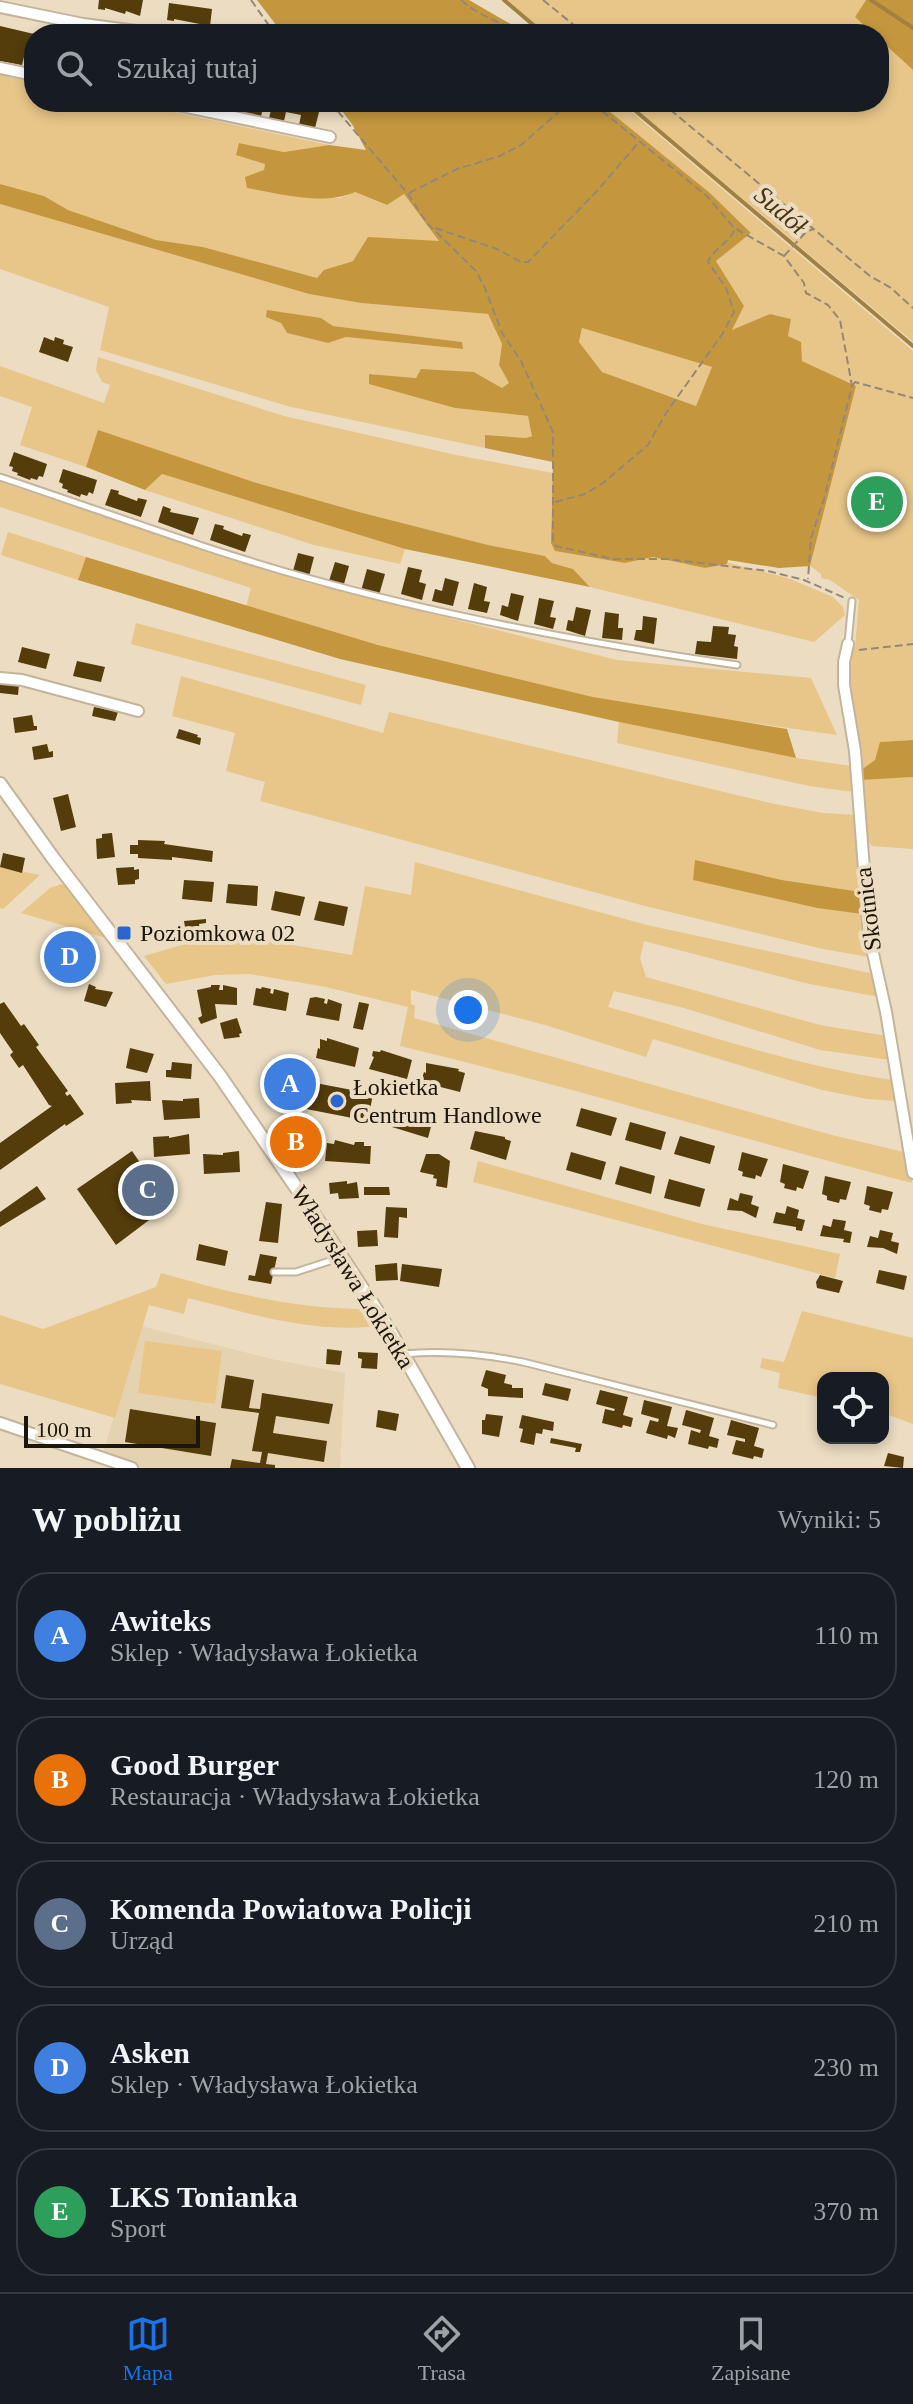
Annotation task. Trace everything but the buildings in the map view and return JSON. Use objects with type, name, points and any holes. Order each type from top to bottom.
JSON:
[{"type":"street","points":[[0,7],[83,24]]},
{"type":"street","points":[[0,68],[24,73]]},
{"type":"street","points":[[211,112],[330,137]]},
{"type":"street","name":"Skotnica","points":[[847,647],[844,685],[855,751],[869,935],[886,1012],[913,1173]]},
{"type":"street","points":[[0,678],[22,680],[138,711]]},
{"type":"street","name":"Władysława Łokietka","points":[[0,784],[220,1076],[342,1257],[403,1354],[468,1468]]},
{"type":"street","points":[[0,1423],[132,1468]]},
{"type":"lane","points":[[0,477],[303,577],[460,617],[617,648],[737,665]]},
{"type":"lane","points":[[847,647],[852,601]]},
{"type":"lane","points":[[274,1272],[296,1272],[342,1257]]},
{"type":"lane","points":[[403,1354],[426,1351],[473,1354],[523,1362],[773,1425]]},
{"type":"path","points":[[251,0],[268,24]]},
{"type":"path","points":[[461,0],[498,24]]},
{"type":"path","points":[[543,0],[573,24]]},
{"type":"path","points":[[338,112],[408,194],[418,212],[476,271],[502,333],[521,361],[551,425],[554,438],[553,540],[556,546],[613,559],[653,558],[768,571],[808,581],[852,601]]},
{"type":"path","points":[[408,194],[457,169],[500,156],[521,145],[559,112]]},
{"type":"path","points":[[603,112],[707,196],[735,229],[784,256],[804,283],[806,293],[828,305],[840,320],[852,386],[811,538],[808,581]]},
{"type":"path","points":[[673,112],[870,276],[891,288],[913,308]]},
{"type":"path","points":[[434,228],[528,262],[597,191],[639,141]]},
{"type":"path","points":[[784,256],[805,233],[808,223]]},
{"type":"path","points":[[805,233],[815,228]]},
{"type":"path","points":[[554,502],[585,494],[628,464],[648,445],[666,413],[693,378],[734,312],[726,288],[708,262],[711,254],[732,238],[735,229]]},
{"type":"path","points":[[852,386],[855,382],[913,398]]},
{"type":"path","points":[[847,647],[913,644]]},
{"type":"shaded area","points":[[257,0],[469,0],[511,24],[275,24]]},
{"type":"shaded area","points":[[507,0],[866,0],[855,17],[862,24],[535,24]]},
{"type":"shaded area","points":[[866,0],[913,0],[913,70],[889,48],[889,24],[862,24],[855,17]]},
{"type":"shaded area","points":[[889,48],[913,70],[913,342],[640,112],[889,112]]},
{"type":"shaded area","points":[[0,75],[24,80],[24,112],[174,112],[329,145],[284,152],[240,143],[265,164],[264,170],[292,196],[340,198],[355,192],[386,205],[404,194],[440,241],[339,265],[317,278],[203,247],[156,240],[68,210],[44,196],[0,184]]},
{"type":"shaded area","points":[[343,112],[610,112],[710,193],[751,233],[716,261],[744,306],[732,330],[770,314],[791,319],[788,336],[801,342],[802,361],[856,386],[810,566],[779,568],[728,560],[727,564],[705,568],[653,557],[625,563],[555,551],[551,543],[553,462],[485,448],[485,435],[532,436],[528,416],[455,408],[369,384],[369,374],[416,378],[421,369],[474,372],[502,388],[509,383],[499,365],[502,344],[488,314],[361,303],[309,294],[0,204],[0,184],[44,196],[68,210],[156,240],[203,247],[317,278],[324,270],[353,261],[368,237],[439,241],[404,194],[387,205],[355,192],[315,198],[247,188],[245,177],[264,170],[265,164],[236,155],[239,143],[284,152],[329,145],[366,150]],"holes":[[[582,328],[712,367],[696,406],[602,372],[579,342]]]},
{"type":"shaded area","points":[[610,112],[632,112],[913,351],[913,740],[881,742],[875,760],[861,770],[847,678],[852,648],[855,647],[859,600],[830,580],[821,578],[821,574],[810,566],[856,386],[802,361],[788,336],[790,319],[770,314],[731,331],[744,306],[716,261],[751,233],[710,193]]},
{"type":"shaded area","points":[[0,204],[309,294],[361,303],[488,314],[502,344],[499,365],[510,383],[502,388],[474,372],[416,378],[369,374],[455,408],[528,416],[533,436],[486,435],[485,448],[291,407],[100,350],[109,307],[0,269]],"holes":[[[321,318],[333,326],[462,342],[462,349],[346,337],[328,343],[287,333],[281,323]]]},
{"type":"shaded area","points":[[267,310],[321,318],[333,326],[462,342],[463,349],[346,337],[328,343],[287,333],[281,323],[266,317]]},
{"type":"shaded area","points":[[582,328],[712,367],[696,406],[602,372],[579,342]]},
{"type":"shaded area","points":[[98,357],[284,416],[456,455],[553,473],[551,524],[555,551],[625,563],[653,557],[705,568],[729,563],[788,578],[833,597],[843,607],[845,615],[814,642],[590,587],[573,569],[552,563],[545,556],[488,545],[359,512],[257,483],[98,431],[86,467],[20,445],[32,407],[0,396],[0,366],[104,403],[110,385],[102,382],[96,370]]},
{"type":"shaded area","points":[[98,430],[257,483],[359,512],[488,545],[545,556],[552,563],[573,569],[590,587],[405,549],[162,474],[145,490],[86,467]]},
{"type":"shaded area","points":[[162,474],[405,549],[400,564],[314,545],[145,490]]},
{"type":"shaded area","points":[[0,482],[304,582],[617,660],[811,678],[837,735],[648,708],[593,697],[378,645],[246,607],[251,588],[0,507]]},
{"type":"shaded area","points":[[8,532],[86,557],[78,580],[1,555]]},
{"type":"shaded area","points":[[86,557],[378,645],[593,697],[787,729],[796,758],[340,659],[78,580]]},
{"type":"shaded area","points":[[136,623],[366,685],[361,705],[131,644]]},
{"type":"shaded area","points":[[181,676],[383,733],[389,712],[770,803],[823,813],[856,815],[861,892],[782,880],[696,861],[693,879],[817,908],[862,914],[869,957],[823,949],[645,906],[260,801],[265,782],[226,771],[235,733],[172,716]]},
{"type":"shaded area","points":[[619,722],[796,758],[852,766],[854,792],[809,786],[617,743]]},
{"type":"shaded area","points":[[913,740],[913,777],[862,780],[861,770],[875,760],[880,742]]},
{"type":"shaded area","points":[[913,777],[913,849],[872,846],[864,837],[862,780]]},
{"type":"shaded area","points":[[695,860],[782,880],[861,892],[862,914],[817,908],[693,880]]},
{"type":"shaded area","points":[[415,862],[647,925],[874,974],[879,997],[805,983],[644,941],[640,958],[646,977],[820,1025],[887,1036],[890,1060],[820,1050],[684,1008],[614,991],[608,1007],[785,1058],[893,1080],[897,1101],[822,1090],[653,1039],[646,1057],[545,1025],[411,990],[411,1004],[415,1006],[414,1018],[832,1135],[908,1153],[912,1183],[400,1046],[408,1007],[326,987],[250,974],[215,975],[166,984],[144,956],[202,939],[239,936],[352,955],[365,886],[411,895]]},
{"type":"shaded area","points":[[0,867],[40,875],[3,909],[0,908]]},
{"type":"shaded area","points":[[62,884],[106,938],[21,913],[50,888]]},
{"type":"shaded area","points":[[478,1161],[702,1224],[840,1254],[835,1278],[473,1182]]},
{"type":"shaded area","points":[[161,1273],[262,1298],[312,1306],[365,1309],[377,1326],[305,1325],[188,1298],[184,1314],[149,1305],[115,1418],[0,1384],[0,1315],[43,1329],[156,1287]]},
{"type":"shaded area","points":[[802,1311],[913,1338],[913,1424],[889,1415],[889,1372],[817,1372],[817,1397],[778,1388],[780,1373],[760,1368],[762,1358],[784,1362]]},
{"type":"shaded area","points":[[141,1326],[276,1360],[345,1373],[340,1468],[142,1468],[103,1453]]},
{"type":"shaded area","points":[[145,1341],[222,1351],[215,1404],[138,1393]]},
{"type":"waterway","name":"Sudół","points":[[504,0],[532,24]]},
{"type":"waterway","points":[[871,0],[913,28]]},
{"type":"waterway","name":"Sudół","points":[[637,112],[913,346]]},
{"type":"place","name":"LKS Tonianka","points":[[877,502]]},
{"type":"place","name":"Poziomkowa 02","points":[[124,933]]},
{"type":"place","name":"Asken","points":[[70,957]]},
{"type":"place","name":"Awiteks","points":[[290,1084]]},
{"type":"place","name":"Łokietka Centrum Handlowe","points":[[337,1101]]},
{"type":"place","name":"Good Burger","points":[[296,1142]]},
{"type":"place","name":"Komenda Powiatowa Policji","points":[[148,1190]]}]
